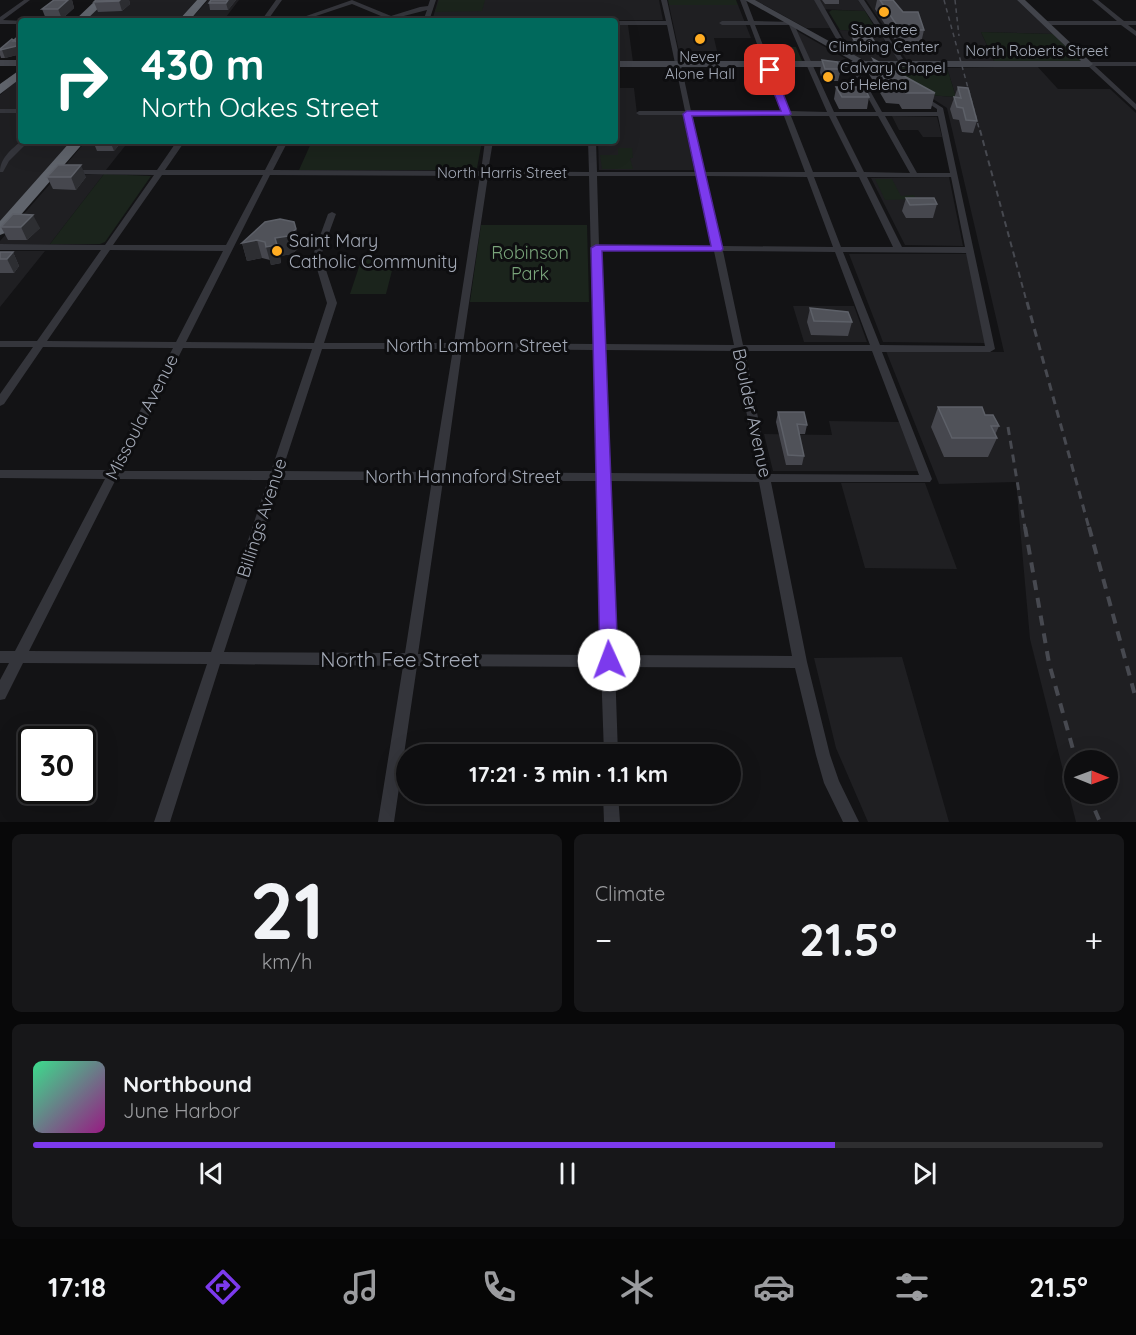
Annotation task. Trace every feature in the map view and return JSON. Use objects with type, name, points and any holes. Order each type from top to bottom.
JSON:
[{"type":"highway","points":[[82,18],[102,0]]},
{"type":"highway","points":[[186,18],[202,0]]},
{"type":"highway","points":[[0,90],[18,75]]},
{"type":"highway","points":[[0,230],[75,144]]},
{"type":"street","points":[[0,21],[27,0]]},
{"type":"street","points":[[266,18],[279,0]]},
{"type":"street","points":[[427,18],[433,0]]},
{"type":"street","name":"Boulder Avenue","points":[[664,0],[765,478],[800,662],[832,783],[851,822]]},
{"type":"street","points":[[742,0],[876,348]]},
{"type":"street","points":[[749,0],[851,60]]},
{"type":"street","points":[[817,0],[915,175]]},
{"type":"street","points":[[861,0],[904,64]]},
{"type":"street","points":[[1021,0],[1136,108]]},
{"type":"street","points":[[1095,0],[1136,34]]},
{"type":"street","points":[[304,18],[352,2],[390,18],[422,8],[431,8]]},
{"type":"street","points":[[0,21],[18,22]]},
{"type":"street","points":[[618,23],[669,23]]},
{"type":"street","points":[[722,23],[790,23]]},
{"type":"street","points":[[790,23],[899,250]]},
{"type":"street","points":[[1045,23],[1136,23]]},
{"type":"street","name":"North Roberts Street","points":[[618,64],[808,64],[851,60],[864,64],[1136,64]]},
{"type":"street","points":[[0,63],[18,63]]},
{"type":"street","points":[[864,64],[874,70]]},
{"type":"street","points":[[596,248],[970,250],[940,108],[913,92]]},
{"type":"street","points":[[0,112],[18,112]]},
{"type":"street","points":[[639,113],[941,114]]},
{"type":"street","points":[[0,170],[6,160],[22,144]]},
{"type":"street","points":[[0,402],[179,144]]},
{"type":"street","name":"Missoula Avenue","points":[[0,694],[282,144]]},
{"type":"street","points":[[386,822],[440,477],[489,144]]},
{"type":"street","points":[[592,144],[610,744]]},
{"type":"street","name":"North Harris Street","points":[[50,172],[954,175]]},
{"type":"street","name":"Billings Avenue","points":[[162,822],[333,303],[317,255],[332,214]]},
{"type":"street","points":[[0,247],[229,248]]},
{"type":"street","name":"North Lamborn Street","points":[[0,344],[990,349],[970,250]]},
{"type":"street","name":"North Hannaford Street","points":[[0,474],[927,479],[876,348]]},
{"type":"street","name":"North Fee Street","points":[[0,657],[800,662]]},
{"type":"street","points":[[611,804],[612,822]]},
{"type":"shaded area","points":[[107,0],[197,0],[181,18],[87,18]]},
{"type":"shaded area","points":[[208,0],[239,0],[225,18],[192,18]]},
{"type":"shaded area","points":[[438,0],[659,0],[663,20],[618,20],[618,18],[433,18]]},
{"type":"shaded area","points":[[755,0],[858,0],[865,11],[820,9],[830,28],[806,28]]},
{"type":"shaded area","points":[[866,0],[1017,0],[1053,34],[981,32],[995,63],[908,62]]},
{"type":"shaded area","points":[[669,5],[738,5],[751,38],[714,38],[717,51],[679,51]]},
{"type":"shaded area","points":[[618,25],[628,25],[633,62],[618,62]]},
{"type":"shaded area","points":[[839,30],[878,31],[899,61],[867,63],[853,55]]},
{"type":"shaded area","points":[[797,31],[846,59],[848,62],[810,62]]},
{"type":"shaded area","points":[[1037,66],[1058,89],[1110,89],[1136,113],[1136,822],[1076,822],[1071,804],[1118,804],[1118,750],[1064,750],[1064,774],[1030,639],[1016,482],[939,484],[886,351],[1004,352],[947,108],[927,95],[956,97],[947,68]]},
{"type":"shaded area","points":[[18,79],[18,110],[0,110],[0,95]]},
{"type":"shaded area","points":[[618,88],[634,88],[637,114],[683,115],[694,170],[599,170],[598,144],[618,144]]},
{"type":"shaded area","points":[[0,113],[18,113],[18,144],[70,144],[0,223]]},
{"type":"shaded area","points":[[892,116],[937,117],[942,137],[923,137],[918,130],[899,130]]},
{"type":"shaded area","points":[[83,144],[127,144],[106,170],[64,170],[63,168]]},
{"type":"shaded area","points":[[104,174],[50,244],[0,244],[0,241],[57,176]]},
{"type":"shaded area","points":[[949,177],[963,246],[905,245],[871,178]]},
{"type":"shaded area","points":[[0,251],[45,251],[0,307]]},
{"type":"shaded area","points":[[849,254],[967,254],[985,343],[883,342]]},
{"type":"shaded area","points":[[793,306],[854,306],[867,342],[804,342]]},
{"type":"shaded area","points":[[829,421],[899,422],[918,471],[773,471],[764,434],[832,435]]},
{"type":"shaded area","points":[[841,483],[925,483],[957,569],[865,568]]},
{"type":"shaded area","points":[[902,657],[949,822],[868,822],[836,748],[814,658]]},
{"type":"green space","points":[[439,0],[485,0],[482,11],[435,12]]},
{"type":"green space","points":[[668,0],[736,0],[738,5],[669,5]]},
{"type":"green space","points":[[832,10],[865,11],[877,31],[840,30],[829,12]]},
{"type":"green space","points":[[981,32],[1053,34],[1082,62],[995,63]]},
{"type":"green space","points":[[765,47],[796,47],[802,61],[770,61]]},
{"type":"green space","points":[[881,67],[947,68],[956,97],[927,95]]},
{"type":"green space","points":[[311,144],[481,144],[477,168],[472,170],[299,170]]},
{"type":"green space","points":[[618,148],[632,148],[633,158],[630,158],[633,169],[602,169],[600,155],[618,155]]},
{"type":"green space","points":[[104,174],[151,176],[105,242],[100,244],[50,244]]},
{"type":"green space","points":[[875,179],[892,179],[901,196],[914,195],[916,199],[885,200]]},
{"type":"green space","name":"Robinson Park","points":[[481,225],[587,225],[589,302],[470,302]]},
{"type":"green space","points":[[362,258],[395,259],[386,294],[350,294]]},
{"type":"building","points":[[54,0],[68,0],[58,9],[42,9]]},
{"type":"building","points":[[96,0],[120,0],[94,2]]},
{"type":"building","points":[[211,0],[228,0],[226,3],[209,3]]},
{"type":"building","points":[[880,0],[893,0],[903,12],[918,12],[924,30],[900,30]]},
{"type":"building","points":[[853,38],[872,38],[878,47],[859,47]]},
{"type":"building","points":[[12,39],[18,43],[18,46],[0,49]]},
{"type":"building","points":[[873,59],[935,93],[906,93],[903,88],[890,88]]},
{"type":"building","points":[[822,60],[837,62],[841,69],[825,69]]},
{"type":"building","points":[[836,87],[864,87],[869,97],[842,97]]},
{"type":"building","points":[[958,87],[968,88],[977,121],[966,120],[963,108],[957,107],[954,97],[961,98]]},
{"type":"building","points":[[58,165],[81,165],[71,177],[47,177]]},
{"type":"building","points":[[906,198],[934,198],[937,204],[910,205]]},
{"type":"building","points":[[13,214],[33,215],[21,227],[1,227]]},
{"type":"building","points":[[280,219],[294,222],[296,229],[288,236],[275,238],[277,245],[266,247],[265,242],[257,240],[242,243],[265,222]]},
{"type":"building","points":[[0,252],[13,252],[7,259],[0,259]]},
{"type":"building","points":[[810,308],[848,312],[852,322],[814,321]]},
{"type":"building","points":[[938,407],[982,407],[985,415],[993,415],[999,426],[991,426],[997,438],[952,438]]},
{"type":"building","points":[[778,412],[804,412],[807,425],[797,424],[804,456],[788,455]]},
{"type":"railway","points":[[944,0],[980,132]]},
{"type":"railway","points":[[955,0],[959,36]]},
{"type":"railway","points":[[980,130],[1027,303]]},
{"type":"railway","points":[[1027,302],[1089,528]]},
{"type":"railway","points":[[1008,427],[1025,528]]},
{"type":"railway","points":[[1025,527],[1049,663],[1073,750]]},
{"type":"railway","points":[[1089,527],[1136,699]]},
{"type":"railway","points":[[1092,804],[1100,822]]},
{"type":"place","name":"Stonetree Climbing Center","points":[[884,12]]},
{"type":"place","name":"Never Alone Hall","points":[[700,39]]},
{"type":"place","name":"Calvary Chapel of Helena","points":[[828,77]]},
{"type":"place","name":"Saint Mary Catholic Community","points":[[277,251]]},
{"type":"route","points":[[609,660],[596,248],[717,249],[687,114],[786,114],[770,70]]}]
